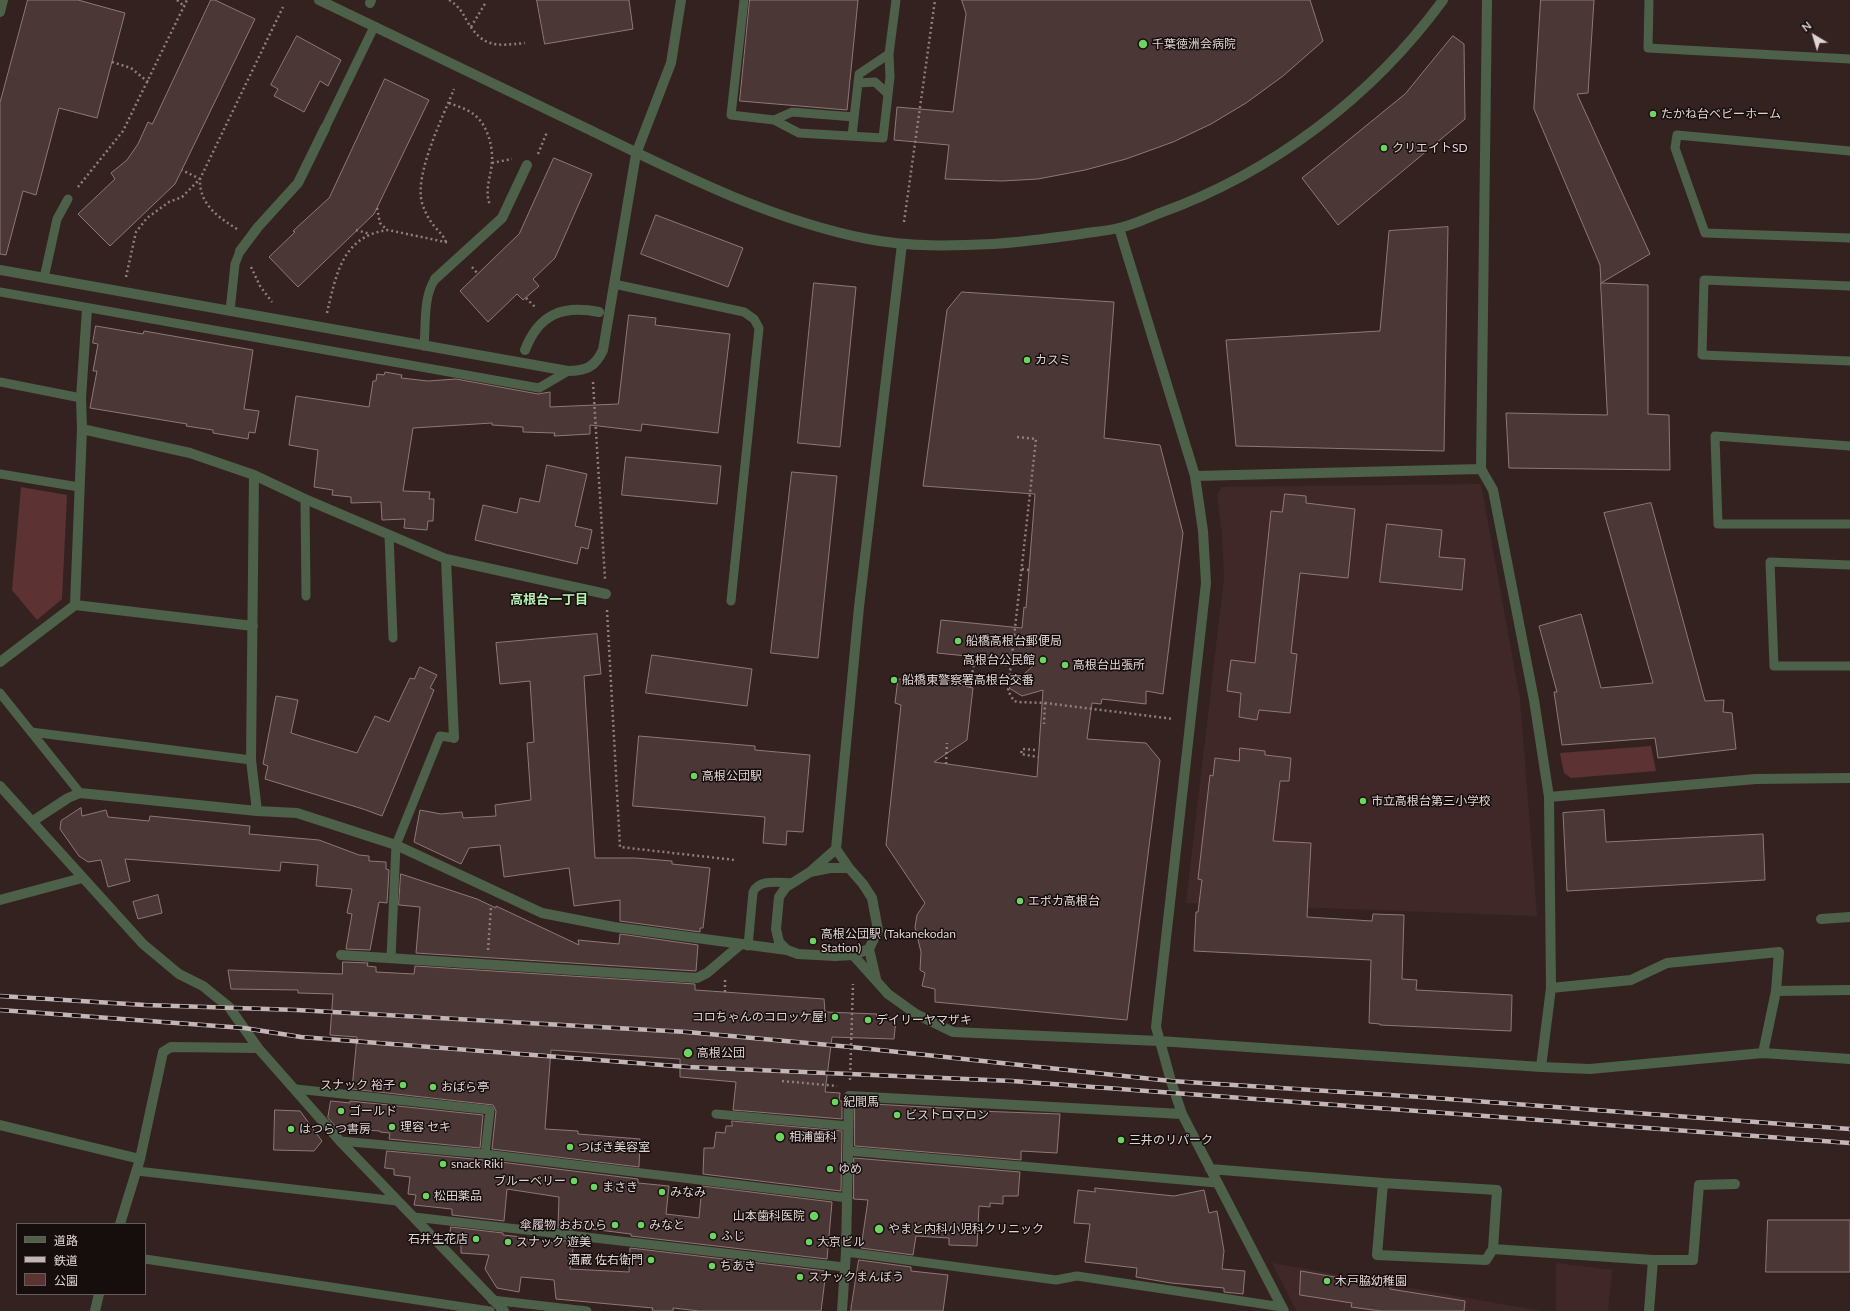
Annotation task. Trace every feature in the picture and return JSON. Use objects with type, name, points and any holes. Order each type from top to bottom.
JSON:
[{"type":"street","points":[[0,12],[3,0]]},
{"type":"street","points":[[319,0],[636,154],[718,189],[804,222],[868,239],[902,244],[948,246],[1025,242],[1119,228],[1205,196],[1247,174],[1314,130],[1372,82],[1403,50],[1444,0]]},
{"type":"street","points":[[0,270],[424,346],[568,371],[581,371],[593,365],[599,359],[603,350],[636,154],[671,63],[681,0]]},
{"type":"street","points":[[1487,0],[1481,470],[1493,490],[1534,700],[1549,797],[1551,988],[1541,1067]]},
{"type":"street","points":[[240,251],[249,237],[298,183],[325,128]]},
{"type":"street","points":[[435,279],[502,218],[527,164]]},
{"type":"street","points":[[1119,228],[1195,476],[1203,532],[1206,583],[1156,1027],[1182,1114],[1283,1309]]},
{"type":"street","points":[[876,979],[870,949],[878,930],[872,898],[836,849],[859,607],[902,244]]},
{"type":"street","points":[[75,605],[82,429],[81,398],[87,309]]},
{"type":"street","points":[[525,350],[529,338],[546,318],[569,309],[599,312]]},
{"type":"street","points":[[82,429],[190,453],[254,475],[305,499],[446,559],[606,594]]},
{"type":"street","points":[[1195,476],[1481,470]]},
{"type":"street","points":[[254,475],[251,760],[257,811]]},
{"type":"street","points":[[446,559],[454,738]]},
{"type":"street","points":[[0,662],[75,605],[253,626]]},
{"type":"street","points":[[1549,797],[1756,779],[1850,778]]},
{"type":"street","points":[[0,786],[4,794],[33,821],[82,878],[143,944],[179,974],[203,986],[229,1007],[258,1048],[340,1141],[504,1311]]},
{"type":"street","points":[[33,821],[68,798],[80,793],[297,814],[396,845],[542,913],[614,928],[787,950],[798,954],[853,955],[870,949]]},
{"type":"street","points":[[787,950],[780,942],[776,929],[779,897],[786,887],[810,872],[836,849]]},
{"type":"street","points":[[810,872],[830,868],[849,868]]},
{"type":"street","points":[[0,900],[82,878]]},
{"type":"street","points":[[1821,918],[1850,917]]},
{"type":"street","points":[[341,955],[697,978],[707,973],[744,945]]},
{"type":"street","points":[[1551,988],[1631,980],[1667,963],[1779,952],[1776,991],[1763,1053]]},
{"type":"street","points":[[853,955],[888,994],[916,1014],[953,1032],[1159,1041],[1541,1067],[1590,1068],[1763,1053],[1850,1059]]},
{"type":"street","points":[[1776,991],[1850,990]]},
{"type":"street","points":[[120,1223],[140,1159],[163,1052],[171,1047],[258,1048]]},
{"type":"street","points":[[842,1311],[848,1198],[849,1092],[1182,1114]]},
{"type":"street","points":[[0,1125],[140,1159]]},
{"type":"street","points":[[1210,1169],[1383,1183],[1497,1190],[1493,1249],[1486,1260],[1377,1255],[1383,1183]]},
{"type":"street","points":[[1493,1249],[1653,1260],[1693,1260],[1698,1185],[1734,1184]]},
{"type":"street","points":[[1649,1311],[1653,1260]]},
{"type":"street","points":[[95,1311],[99,1295]]},
{"type":"lane","points":[[744,0],[731,115],[774,120],[799,134],[883,138],[890,77],[889,54],[896,0]]},
{"type":"lane","points":[[1649,0],[1648,48],[1850,59]]},
{"type":"lane","points":[[325,128],[374,27]]},
{"type":"lane","points":[[852,136],[859,74],[889,54]]},
{"type":"lane","points":[[858,83],[875,82],[888,94]]},
{"type":"lane","points":[[774,120],[792,112],[854,117]]},
{"type":"lane","points":[[1850,151],[1677,135],[1675,148],[1706,232],[1850,238]]},
{"type":"lane","points":[[44,278],[57,219],[68,199]]},
{"type":"lane","points":[[230,311],[235,264],[240,251]]},
{"type":"lane","points":[[424,346],[427,296],[430,286],[435,279]]},
{"type":"lane","points":[[1850,286],[1704,280],[1702,355],[1850,360]]},
{"type":"lane","points":[[614,284],[744,312],[754,319],[758,328],[731,601]]},
{"type":"lane","points":[[0,292],[87,309],[539,388],[568,371]]},
{"type":"lane","points":[[0,382],[81,398]]},
{"type":"lane","points":[[1850,446],[1715,436],[1718,524],[1850,524]]},
{"type":"lane","points":[[0,474],[79,487]]},
{"type":"lane","points":[[305,499],[306,596]]},
{"type":"lane","points":[[389,534],[393,638]]},
{"type":"lane","points":[[1850,565],[1770,562],[1774,666],[1850,666]]},
{"type":"lane","points":[[0,693],[80,793]]},
{"type":"lane","points":[[31,732],[251,760]]},
{"type":"lane","points":[[391,958],[396,845],[440,736],[454,738]]},
{"type":"lane","points":[[744,945],[753,892],[755,889],[759,885],[766,883],[793,882]]},
{"type":"lane","points":[[296,1090],[490,1110],[485,1154]]},
{"type":"lane","points":[[716,1114],[848,1126]]},
{"type":"lane","points":[[340,1141],[485,1154],[848,1198]]},
{"type":"lane","points":[[848,1151],[1217,1183]]},
{"type":"lane","points":[[137,1171],[397,1201]]},
{"type":"lane","points":[[414,1217],[844,1267]]},
{"type":"lane","points":[[846,1252],[1056,1280],[1077,1276],[1283,1309]]},
{"type":"lane","points":[[146,1259],[490,1311]]},
{"type":"lane","points":[[492,1300],[587,1311]]},
{"type":"path","points":[[177,0],[185,7]]},
{"type":"path","points":[[68,199],[123,130],[185,7],[187,0]]},
{"type":"path","points":[[449,0],[461,9],[476,36],[483,41],[494,45],[525,43]]},
{"type":"path","points":[[904,222],[935,0]]},
{"type":"path","points":[[470,27],[486,2]]},
{"type":"path","points":[[125,280],[136,232],[147,218],[169,202],[182,197],[200,179],[283,7]]},
{"type":"path","points":[[112,62],[131,68],[148,82]]},
{"type":"path","points":[[446,242],[444,236],[428,218],[422,203],[420,191],[424,168],[454,89]]},
{"type":"path","points":[[449,103],[473,113],[482,123],[491,142],[492,163],[487,185],[488,199],[492,209],[502,218]]},
{"type":"path","points":[[182,170],[200,179]]},
{"type":"path","points":[[200,179],[200,190],[206,203],[215,215],[249,237]]},
{"type":"path","points":[[377,208],[380,223],[388,230]]},
{"type":"path","points":[[356,230],[370,234]]},
{"type":"path","points":[[326,315],[335,278],[342,262],[351,248],[362,238],[370,234],[388,230],[452,243]]},
{"type":"path","points":[[240,251],[251,255],[251,267],[256,279],[266,295],[276,306]]},
{"type":"path","points":[[470,264],[478,274]]},
{"type":"path","points":[[593,379],[620,847],[735,860]]},
{"type":"path","points":[[1017,437],[1036,439],[1008,691],[1014,701],[1174,718]]},
{"type":"path","points":[[1022,569],[1029,570]]},
{"type":"path","points":[[970,687],[974,663],[1010,666]]},
{"type":"path","points":[[1044,703],[1044,724]]},
{"type":"path","points":[[946,764],[947,743]]},
{"type":"path","points":[[1035,750],[1022,749],[1020,754],[1038,757]]},
{"type":"path","points":[[488,964],[492,890]]},
{"type":"path","points":[[724,992],[725,980]]},
{"type":"path","points":[[782,1081],[849,1092],[853,984]]},
{"type":"shaded area","name":"市立高根台第三小学校","points":[[1481,484],[1520,699],[1537,916],[1186,903],[1224,578],[1222,535],[1217,495],[1222,487]]},
{"type":"shaded area","name":"木戸脇幼稚園","points":[[1272,1263],[1540,1311],[1297,1311]]},
{"type":"shaded area","points":[[1556,1263],[1612,1270],[1608,1311],[1556,1311]]},
{"type":"green space","points":[[21,487],[67,495],[62,599],[37,620],[12,590]]},
{"type":"green space","points":[[1651,746],[1656,771],[1571,778],[1564,773],[1560,753]]},
{"type":"building","points":[[28,0],[78,0],[125,13],[97,118],[59,108],[36,195],[23,191],[6,255],[0,254],[0,103]]},
{"type":"building","points":[[211,0],[215,0],[255,19],[175,184],[110,246],[78,214],[115,179],[111,173],[127,160],[138,144],[148,122],[152,124]]},
{"type":"building","points":[[537,0],[629,0],[633,29],[545,44]]},
{"type":"building","points":[[750,0],[858,0],[847,110],[740,101]]},
{"type":"building","points":[[962,0],[1310,0],[1323,41],[1283,76],[1246,103],[1211,124],[1173,142],[1126,159],[1085,170],[1038,179],[1002,181],[945,179],[949,145],[894,140],[897,107],[953,112],[966,14]]},
{"type":"building","points":[[1541,0],[1594,0],[1588,93],[1577,94],[1650,254],[1601,283],[1600,265],[1534,109]]},
{"type":"building","points":[[297,36],[341,60],[328,86],[320,81],[304,112],[274,96],[278,89],[271,85]]},
{"type":"building","name":"クリエイトSD","points":[[1453,36],[1464,44],[1465,119],[1338,225],[1302,178],[1405,94]]},
{"type":"building","points":[[385,79],[429,100],[374,214],[298,287],[269,257],[295,232],[293,231],[329,198]]},
{"type":"building","points":[[554,158],[592,174],[555,258],[533,279],[539,286],[523,300],[517,294],[488,322],[460,291],[519,234]]},
{"type":"building","points":[[656,215],[743,248],[728,287],[641,254]]},
{"type":"building","points":[[1448,227],[1444,451],[1236,446],[1226,340],[1380,331],[1389,231]]},
{"type":"building","points":[[814,283],[856,287],[840,447],[798,443]]},
{"type":"building","points":[[1601,283],[1648,285],[1648,414],[1669,415],[1670,470],[1509,468],[1506,413],[1607,415]]},
{"type":"building","points":[[962,292],[1114,302],[1104,438],[1160,445],[1183,533],[1163,694],[1146,691],[1146,704],[1102,699],[1101,704],[1092,703],[1087,739],[1146,743],[1160,760],[1127,1020],[935,1002],[935,989],[922,986],[925,973],[920,970],[921,952],[915,927],[917,915],[925,903],[886,845],[901,705],[895,703],[898,679],[932,682],[933,679],[973,688],[967,740],[934,762],[1037,777],[1043,690],[1022,696],[1009,688],[1036,663],[937,653],[941,620],[1022,628],[1024,607],[1026,608],[1035,494],[923,486],[947,310]]},
{"type":"building","points":[[629,315],[656,318],[655,325],[730,334],[718,433],[642,424],[641,431],[590,425],[590,434],[554,436],[555,433],[523,432],[523,427],[492,425],[492,423],[413,428],[403,491],[430,492],[429,499],[434,499],[433,521],[428,521],[427,530],[404,528],[405,519],[382,520],[381,502],[351,503],[351,497],[332,495],[333,490],[314,487],[318,450],[289,445],[296,396],[369,407],[373,381],[376,381],[377,374],[384,375],[385,372],[402,375],[401,378],[428,381],[456,379],[538,394],[550,392],[550,407],[618,404]]},
{"type":"building","points":[[96,326],[143,334],[144,331],[253,350],[244,409],[259,411],[255,433],[249,432],[248,439],[213,433],[213,430],[186,426],[187,424],[90,408],[97,371],[93,371],[98,344],[93,343]]},
{"type":"building","points":[[626,457],[721,466],[717,504],[622,495]]},
{"type":"building","points":[[547,465],[587,474],[575,526],[592,530],[588,549],[581,547],[577,564],[475,540],[483,505],[517,513],[520,498],[539,502]]},
{"type":"building","points":[[792,472],[837,476],[818,658],[771,653]]},
{"type":"building","points":[[1285,494],[1306,496],[1306,503],[1355,509],[1348,578],[1300,573],[1291,653],[1297,654],[1290,713],[1259,710],[1257,720],[1239,717],[1241,693],[1227,691],[1231,660],[1255,663],[1271,511],[1282,512]]},
{"type":"building","points":[[1651,503],[1705,701],[1724,700],[1723,712],[1732,713],[1736,749],[1658,758],[1655,738],[1562,745],[1554,692],[1557,692],[1539,626],[1581,614],[1601,688],[1653,683],[1604,513]]},
{"type":"building","points":[[1387,524],[1442,530],[1439,557],[1465,559],[1462,590],[1380,582]]},
{"type":"building","points":[[597,634],[601,674],[584,676],[595,858],[635,858],[672,861],[672,864],[710,868],[703,928],[700,928],[700,932],[620,921],[620,900],[574,906],[569,868],[504,877],[500,845],[469,848],[461,864],[414,842],[420,810],[441,814],[462,812],[463,818],[496,816],[495,805],[531,800],[527,743],[534,742],[530,681],[500,684],[496,643]]},
{"type":"building","points":[[652,655],[752,669],[747,706],[646,693]]},
{"type":"building","points":[[420,667],[437,675],[430,688],[434,690],[382,816],[265,779],[268,766],[263,764],[276,696],[298,700],[291,733],[357,753],[375,716],[389,722],[410,678],[414,679]]},
{"type":"building","name":"高根公団駅","points":[[639,736],[755,746],[755,750],[810,755],[803,832],[787,831],[786,845],[763,843],[765,817],[633,806]]},
{"type":"building","points":[[1240,748],[1265,751],[1265,755],[1291,758],[1289,781],[1280,781],[1273,841],[1311,843],[1307,917],[1372,921],[1373,914],[1404,915],[1402,979],[1417,980],[1416,990],[1512,995],[1511,1031],[1380,1025],[1369,1023],[1371,960],[1194,951],[1196,912],[1198,912],[1202,880],[1198,879],[1210,775],[1213,776],[1215,758],[1239,761]]},
{"type":"building","points":[[81,808],[82,816],[106,810],[108,817],[149,821],[150,816],[250,826],[249,834],[319,840],[359,855],[369,856],[369,861],[386,862],[386,869],[389,870],[387,903],[379,902],[370,950],[346,949],[352,914],[347,913],[352,889],[316,886],[318,865],[281,862],[280,871],[125,859],[130,881],[108,887],[101,860],[88,862],[79,856],[60,829],[61,821]]},
{"type":"building","points":[[1604,810],[1606,842],[1763,834],[1765,880],[1567,891],[1563,813]]},
{"type":"building","points":[[401,874],[477,899],[496,908],[496,906],[579,945],[578,940],[619,944],[620,934],[698,945],[696,971],[416,953],[420,907],[399,905]]},
{"type":"building","points":[[158,895],[162,913],[138,919],[133,902]]},
{"type":"building","points":[[343,962],[368,963],[367,966],[376,967],[376,972],[414,974],[415,966],[695,984],[695,990],[824,999],[825,1012],[877,1014],[877,1018],[896,1018],[894,1039],[832,1037],[825,1092],[840,1093],[839,1101],[842,1101],[842,1119],[733,1110],[736,1082],[680,1077],[680,1059],[551,1050],[545,1129],[578,1131],[578,1134],[640,1139],[639,1167],[492,1149],[496,1111],[493,1105],[352,1089],[357,1037],[330,1035],[333,994],[298,993],[298,990],[231,989],[228,970],[342,974]]},
{"type":"building","points":[[331,1101],[350,1103],[350,1101],[483,1115],[480,1148],[389,1139],[390,1133],[337,1128],[328,1118]]},
{"type":"building","points":[[855,1103],[977,1111],[1060,1114],[1057,1153],[1021,1151],[1021,1160],[855,1146]]},
{"type":"building","points":[[275,1110],[300,1111],[322,1141],[314,1151],[274,1150]]},
{"type":"building","points":[[732,1121],[842,1131],[841,1191],[703,1174],[704,1148],[714,1148],[716,1132],[725,1133],[726,1126],[732,1126]]},
{"type":"building","points":[[387,1151],[484,1160],[638,1179],[638,1183],[669,1186],[666,1214],[699,1218],[702,1186],[832,1202],[827,1259],[631,1236],[631,1234],[575,1227],[575,1230],[558,1228],[559,1197],[507,1189],[504,1221],[452,1215],[452,1209],[414,1205],[416,1195],[408,1194],[410,1177],[394,1175],[394,1169],[385,1168]]},
{"type":"building","points":[[854,1158],[1020,1172],[1018,1196],[1003,1196],[1003,1204],[990,1203],[990,1207],[979,1206],[977,1246],[949,1245],[949,1238],[916,1236],[913,1255],[861,1248],[868,1200],[854,1199]]},
{"type":"building","points":[[1095,1188],[1174,1196],[1204,1190],[1209,1213],[1217,1211],[1224,1251],[1222,1269],[1245,1271],[1243,1294],[1224,1292],[1224,1288],[1171,1283],[1136,1277],[1137,1268],[1085,1262],[1090,1224],[1074,1223],[1078,1190],[1095,1192]]},
{"type":"building","points":[[1768,1220],[1850,1220],[1850,1272],[1766,1272]]},
{"type":"building","points":[[451,1227],[503,1233],[503,1235],[522,1237],[522,1239],[557,1243],[557,1240],[574,1242],[570,1269],[629,1272],[630,1248],[826,1271],[821,1311],[700,1311],[673,1308],[673,1311],[652,1311],[653,1308],[556,1299],[554,1280],[521,1277],[519,1292],[497,1288],[485,1269],[489,1255],[461,1253],[461,1245],[449,1244]]},
{"type":"building","points":[[859,1260],[911,1267],[911,1271],[948,1275],[943,1311],[851,1311]]},
{"type":"building","points":[[1301,1271],[1390,1287],[1390,1289],[1465,1301],[1464,1311],[1381,1311],[1351,1307],[1352,1303],[1300,1295]]},
{"type":"railway","points":[[0,996],[145,1005],[297,1010],[687,1032],[851,1047],[1171,1081],[1421,1097],[1850,1129]]},
{"type":"railway","points":[[0,1010],[244,1028],[301,1037],[688,1067],[1012,1081],[1850,1143]]},
{"type":"place","name":"千葉徳洲会病院","points":[[1143,44]]},
{"type":"place","name":"たかね台ベビーホーム","points":[[1653,114]]},
{"type":"place","name":"クリエイトSD","points":[[1384,148]]},
{"type":"place","name":"カスミ","points":[[1027,360]]},
{"type":"place","name":"船橋高根台郵便局","points":[[958,641]]},
{"type":"place","name":"高根台公民館","points":[[1043,660]]},
{"type":"place","name":"高根台出張所","points":[[1065,665]]},
{"type":"place","name":"船橋東警察署高根台交番","points":[[894,680]]},
{"type":"place","name":"高根公団駅","points":[[694,776]]},
{"type":"place","name":"市立高根台第三小学校","points":[[1363,801]]},
{"type":"place","name":"エポカ高根台","points":[[1020,901]]},
{"type":"place","name":"高根公団駅 (Takanekodan Station)","points":[[813,941]]},
{"type":"place","name":"コロちゃんのコロッケ屋!","points":[[835,1017]]},
{"type":"place","name":"デイリーヤマザキ","points":[[868,1020]]},
{"type":"place","name":"高根公団","points":[[688,1053]]},
{"type":"place","name":"スナック 裕子","points":[[403,1085]]},
{"type":"place","name":"おばら亭","points":[[433,1087]]},
{"type":"place","name":"紀間馬","points":[[835,1102]]},
{"type":"place","name":"ゴールド","points":[[341,1111]]},
{"type":"place","name":"ビストロマロン","points":[[897,1115]]},
{"type":"place","name":"理容 セキ","points":[[392,1127]]},
{"type":"place","name":"はつらつ書房","points":[[291,1129]]},
{"type":"place","name":"相浦歯科","points":[[780,1137]]},
{"type":"place","name":"三井のリパーク","points":[[1121,1140]]},
{"type":"place","name":"つばき美容室","points":[[570,1147]]},
{"type":"place","name":"snack Riki","points":[[443,1164]]},
{"type":"place","name":"ゆめ","points":[[830,1169]]},
{"type":"place","name":"ブルーベリー","points":[[574,1181]]},
{"type":"place","name":"まさき","points":[[594,1187]]},
{"type":"place","name":"みなみ","points":[[662,1192]]},
{"type":"place","name":"松田薬品","points":[[426,1196]]},
{"type":"place","name":"山本歯科医院","points":[[814,1216]]},
{"type":"place","name":"傘履物 おおひら","points":[[615,1225]]},
{"type":"place","name":"みなと","points":[[641,1225]]},
{"type":"place","name":"やまと内科小児科クリニック","points":[[879,1229]]},
{"type":"place","name":"ふじ","points":[[713,1236]]},
{"type":"place","name":"石井生花店","points":[[476,1239]]},
{"type":"place","name":"スナック 遊美","points":[[508,1242]]},
{"type":"place","name":"大京ビル","points":[[809,1242]]},
{"type":"place","name":"酒蔵 佐右衛門","points":[[651,1260]]},
{"type":"place","name":"ちあき","points":[[712,1266]]},
{"type":"place","name":"スナックまんぼう","points":[[800,1277]]},
{"type":"place","name":"木戸脇幼稚園","points":[[1327,1281]]},
{"type":"district","name":"高根台一丁目","points":[[549,600]]}]
